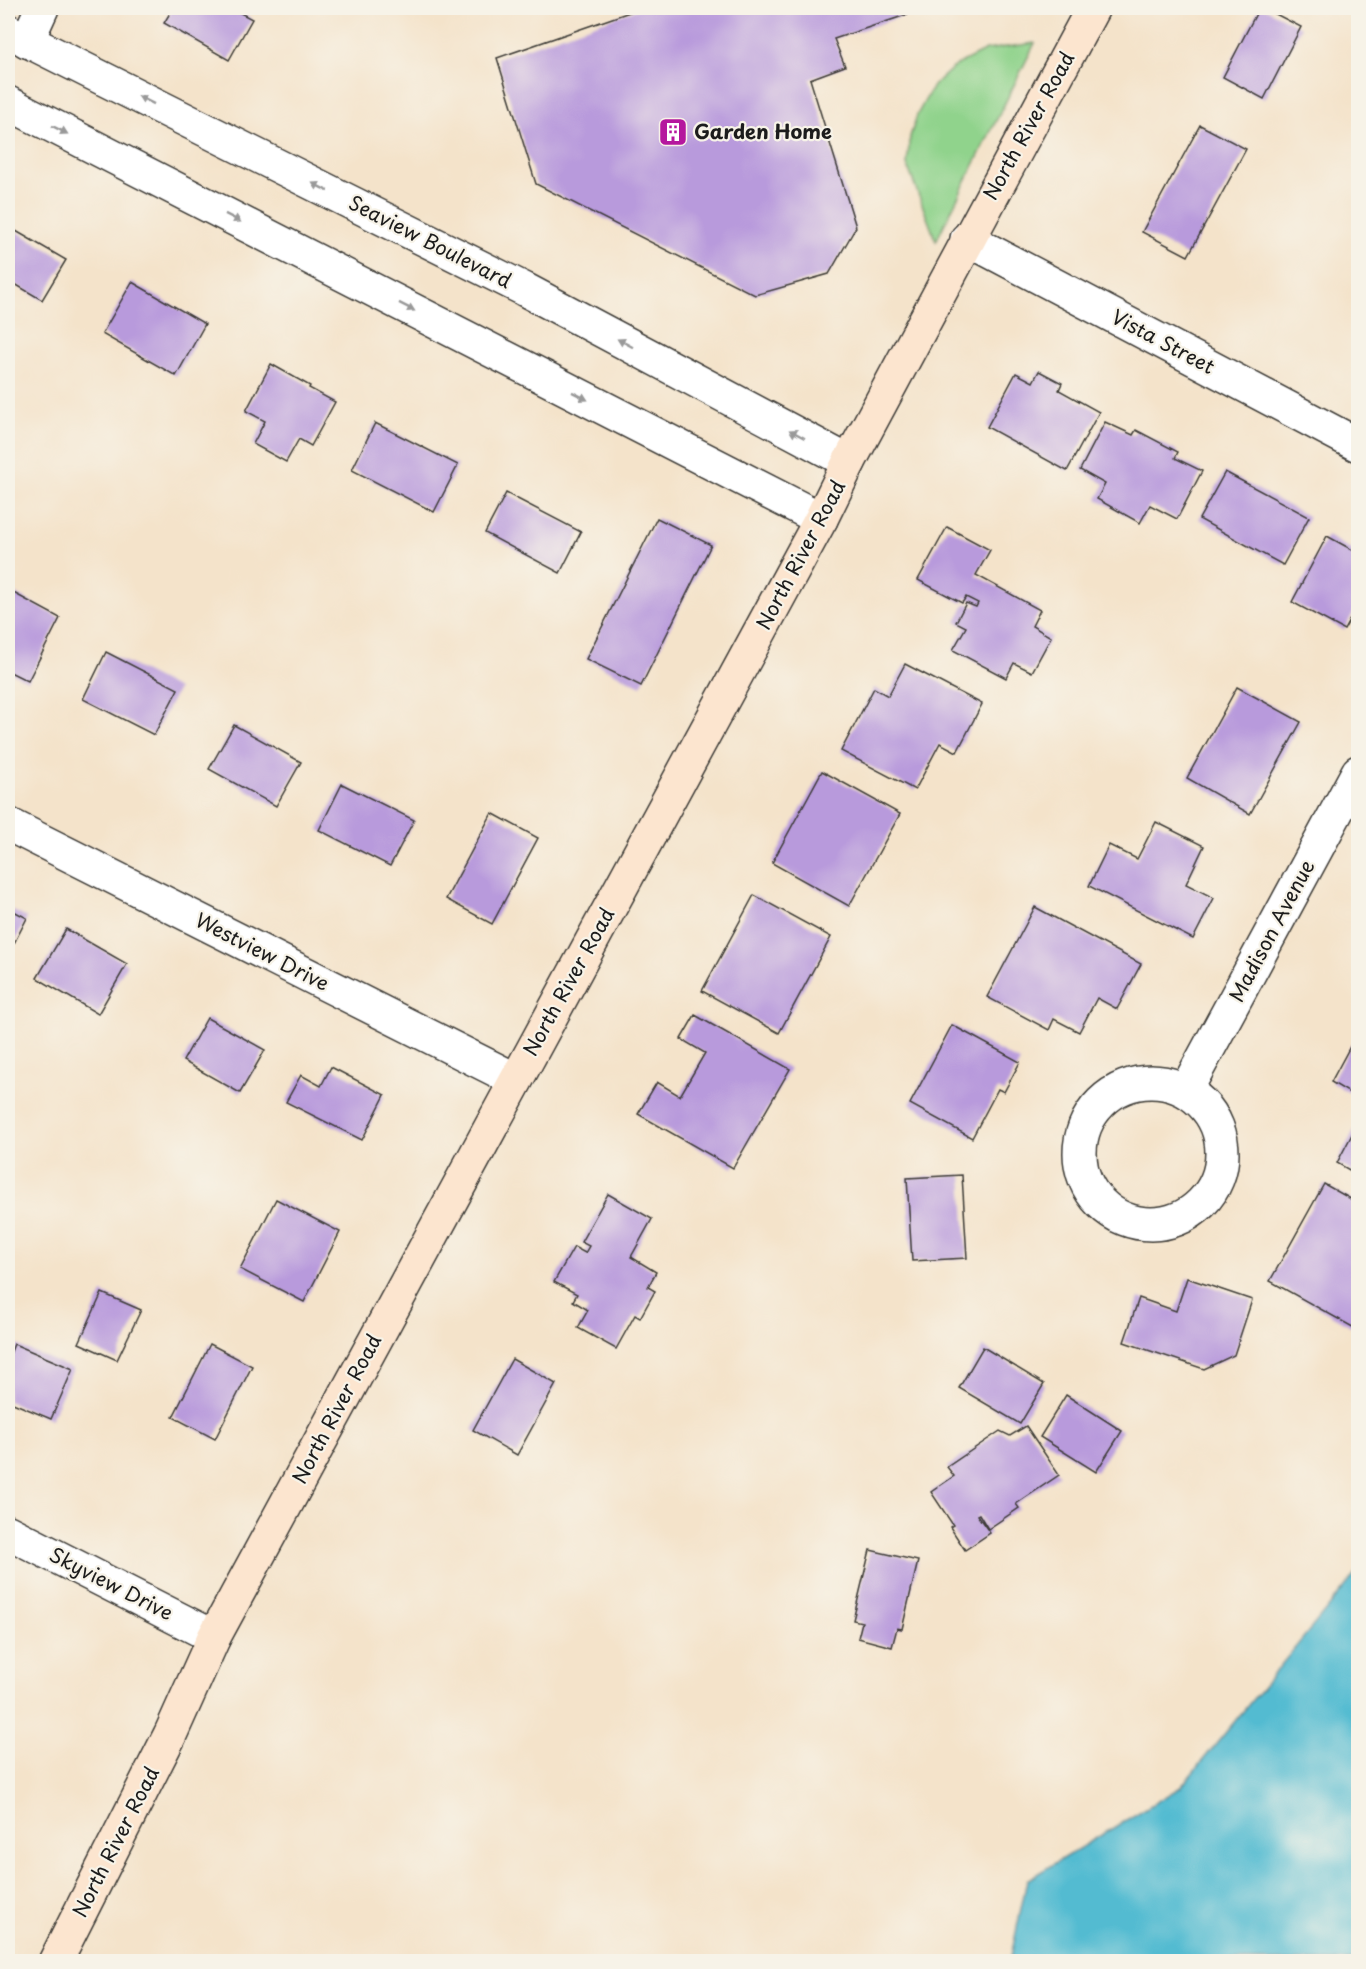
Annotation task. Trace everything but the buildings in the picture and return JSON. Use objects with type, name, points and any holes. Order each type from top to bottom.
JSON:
[{"type":"main road","name":"North River Road","points":[[54,1962],[170,1735],[214,1636],[821,519],[849,462],[943,290],[967,239],[1093,8]]},
{"type":"street","points":[[17,36],[42,8]]},
{"type":"street","name":"Seaview Boulevard","points":[[17,36],[524,289],[849,462]]},
{"type":"street","points":[[8,103],[821,519]]},
{"type":"street","name":"Vista Street","points":[[967,239],[1359,445]]},
{"type":"street","name":"Madison Avenue","points":[[1186,1090],[1359,772]]},
{"type":"street","name":"Westview Drive","points":[[8,824],[516,1080]]},
{"type":"street","points":[[1141,1082],[1164,1082],[1186,1090],[1205,1106],[1218,1126],[1222,1149],[1220,1173],[1210,1195],[1192,1212],[1171,1222],[1147,1225],[1124,1220],[1103,1207],[1088,1189],[1080,1167],[1079,1144],[1086,1121],[1100,1102],[1119,1089],[1141,1082]]},
{"type":"street","name":"Skyview Drive","points":[[8,1532],[214,1636]]},
{"type":"green space","points":[[1035,43],[936,241],[907,165],[910,137],[917,115],[933,86],[956,65],[986,50]]},
{"type":"water","points":[[1358,1571],[1358,1961],[1010,1961],[1027,1880],[1181,1787]]},
{"type":"place","name":"Garden Home","points":[[673,132]]}]
